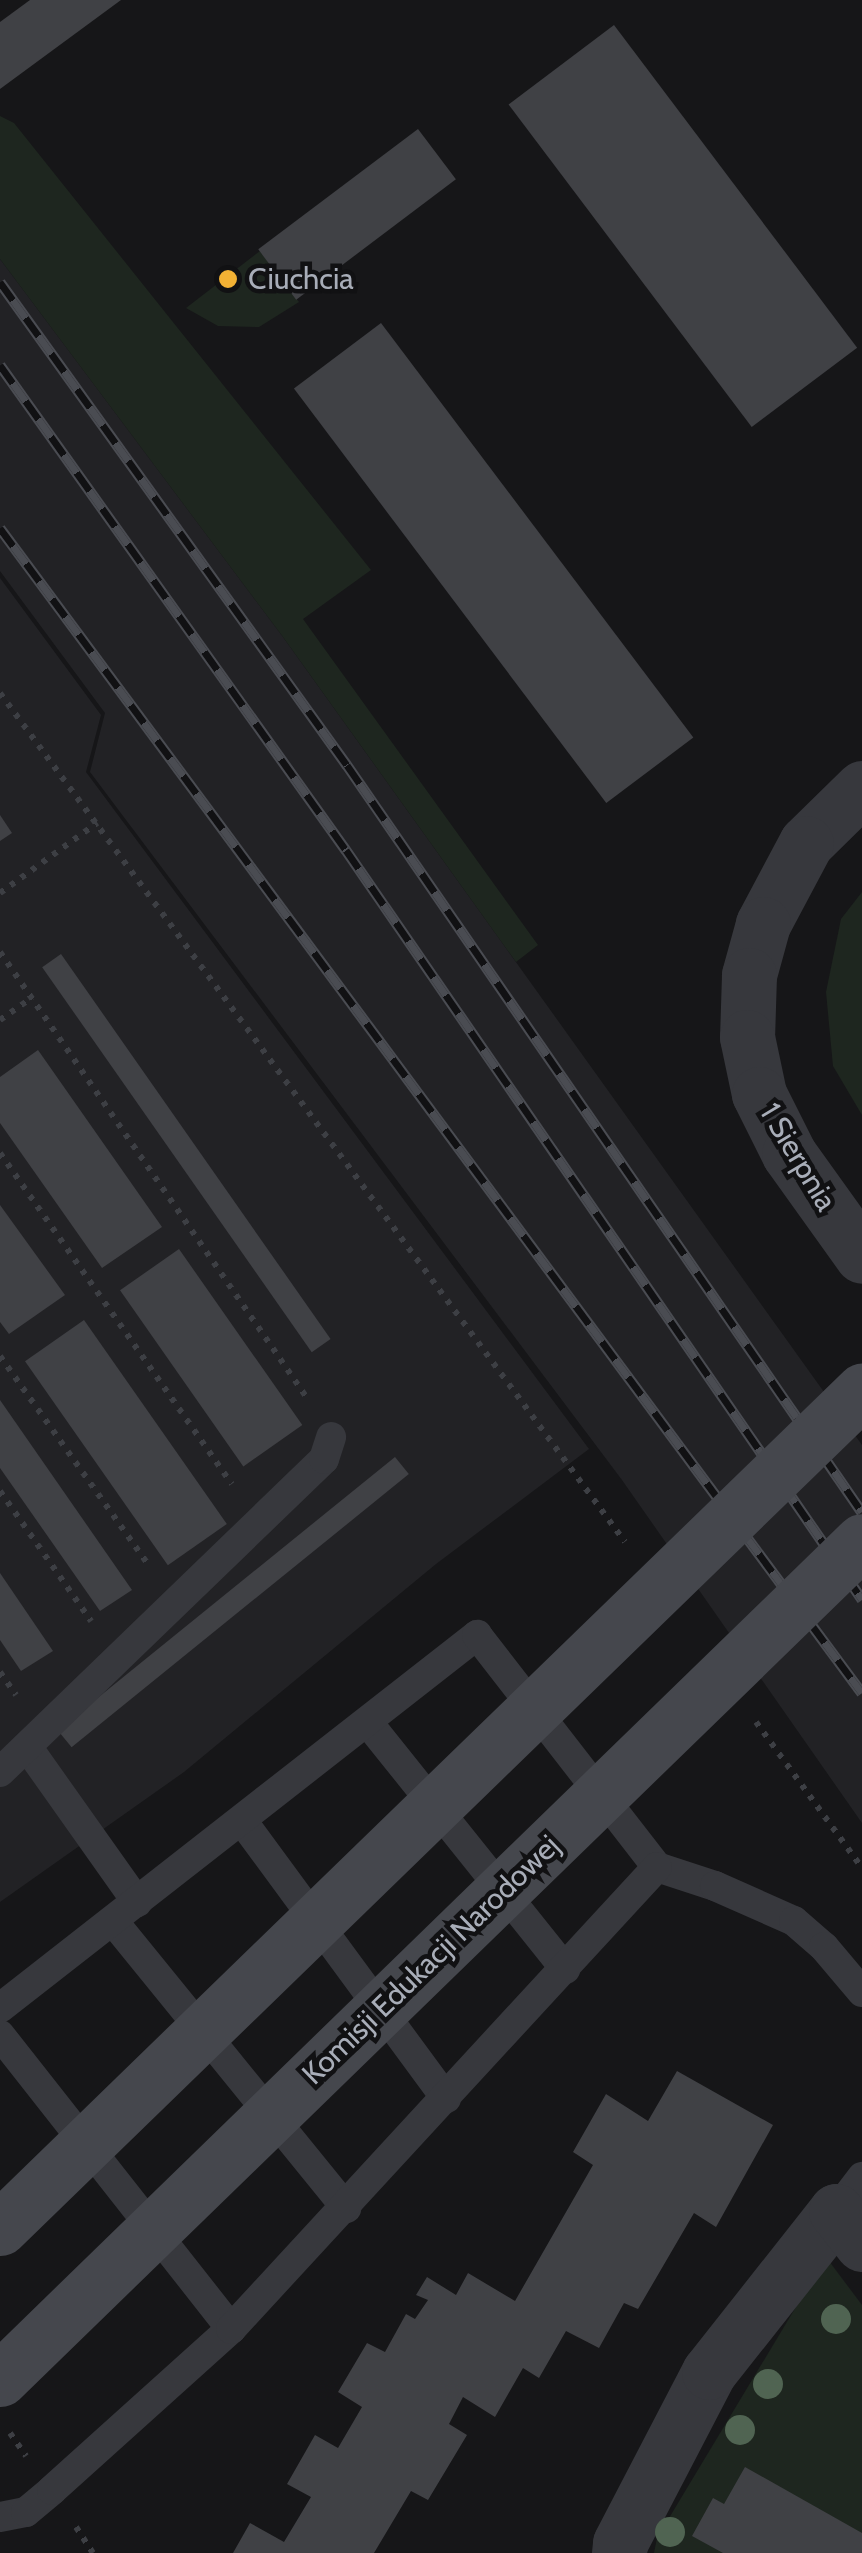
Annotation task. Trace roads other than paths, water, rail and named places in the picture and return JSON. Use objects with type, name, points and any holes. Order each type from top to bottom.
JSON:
[{"type":"main road","points":[[0,2228],[862,1391]]},
{"type":"main road","name":"Komisji Edukacji Narodowej","points":[[0,2379],[862,1541]]},
{"type":"street","name":"1 Sierpnia","points":[[862,788],[806,843],[762,924],[749,975],[746,1038],[760,1094],[789,1154],[862,1256]]},
{"type":"street","points":[[619,2553],[620,2543],[709,2372],[853,2210]]},
{"type":"lane","points":[[0,1772],[324,1459],[330,1437]]},
{"type":"lane","points":[[0,2008],[369,1724],[477,1634],[657,1867],[716,1886],[794,1922],[824,1947],[862,1992]]},
{"type":"lane","points":[[369,1724],[564,1969]]},
{"type":"lane","points":[[28,1748],[137,1902]]},
{"type":"lane","points":[[243,1822],[446,2098]]},
{"type":"lane","points":[[13,2514],[231,2329],[657,1867]]},
{"type":"lane","points":[[112,1921],[346,2208]]},
{"type":"lane","points":[[0,2034],[231,2329]]},
{"type":"railway","points":[[0,282],[347,765],[862,1512]]},
{"type":"railway","points":[[0,365],[346,850],[862,1599]]},
{"type":"railway","points":[[0,528],[862,1693]]},
{"type":"place","name":"Ciuchcia","points":[[228,279]]}]
